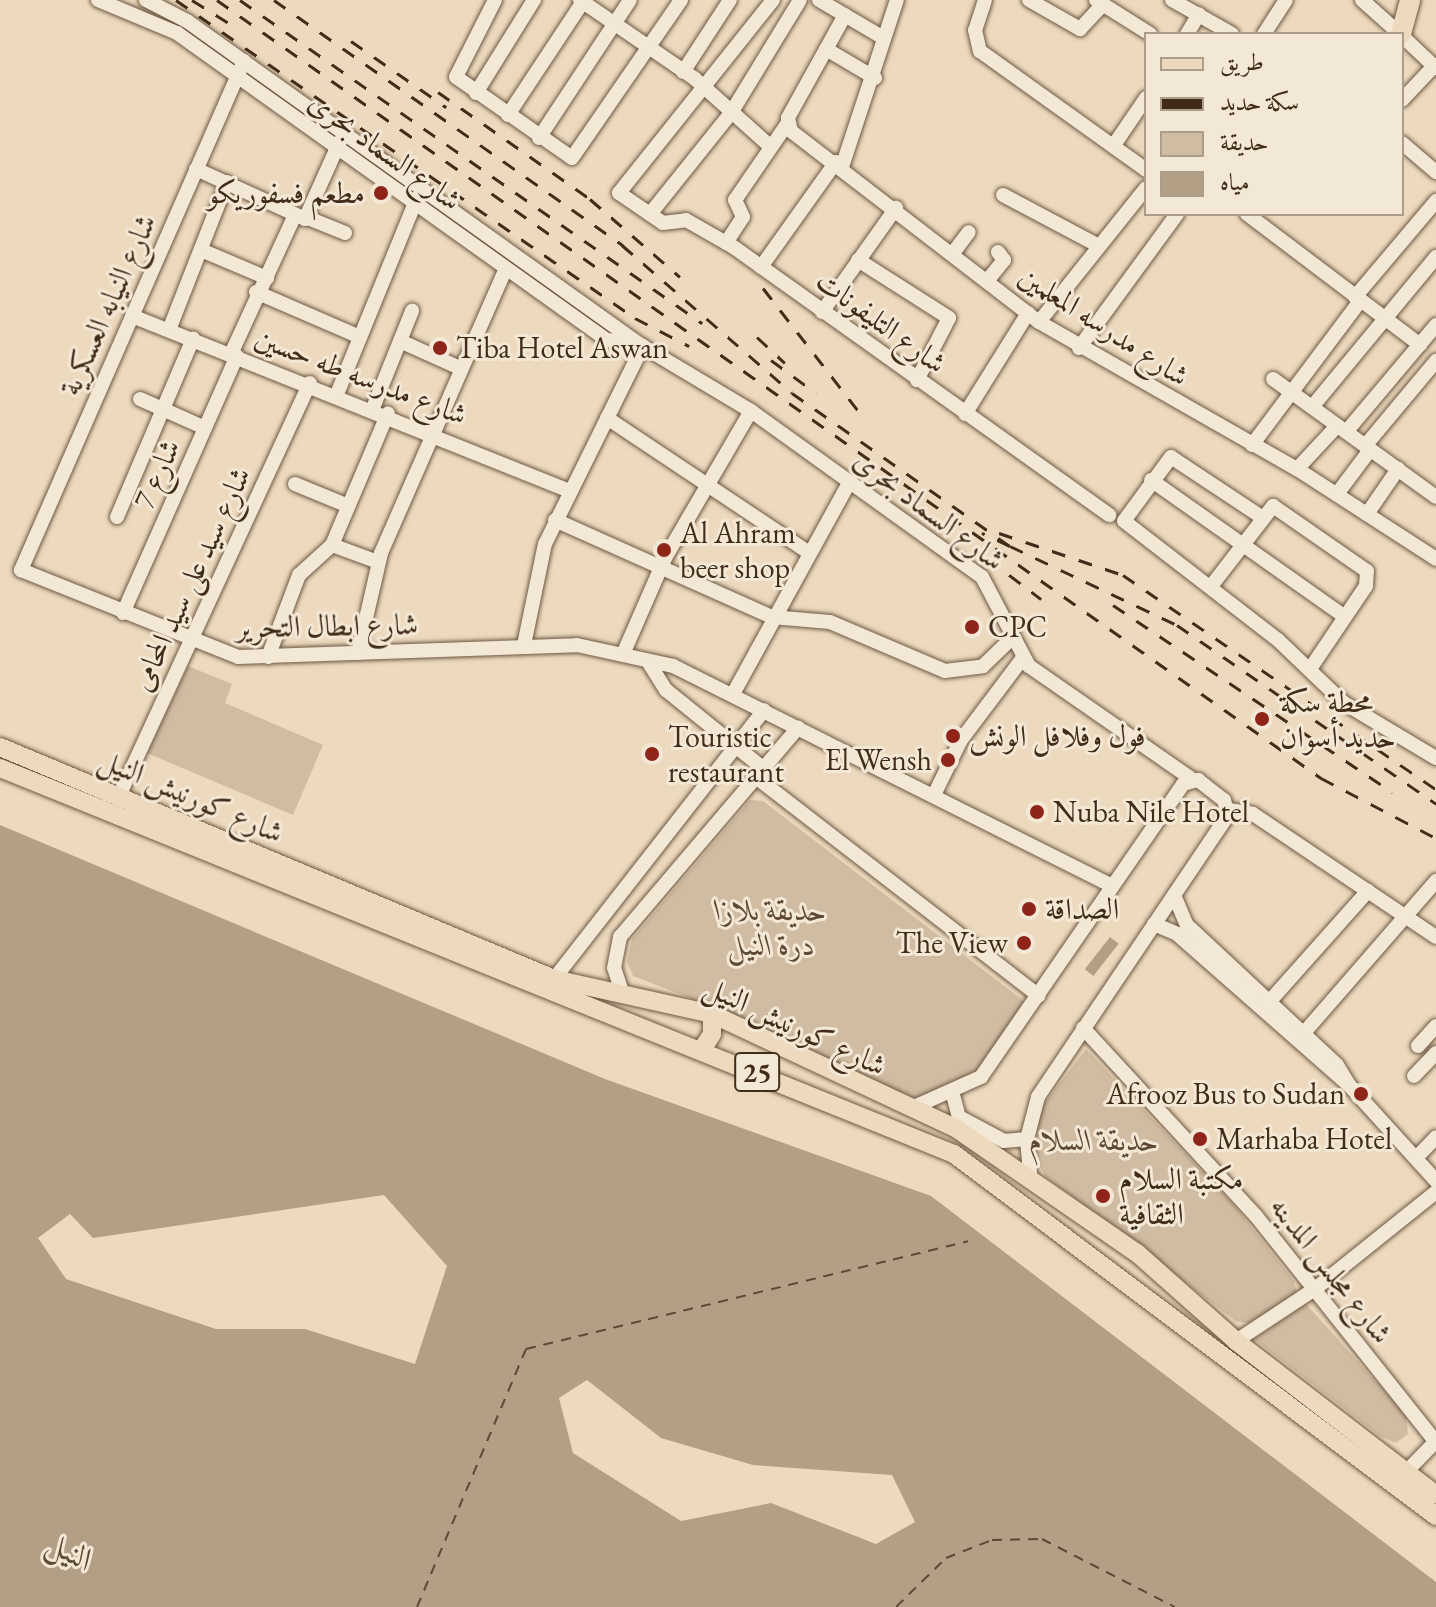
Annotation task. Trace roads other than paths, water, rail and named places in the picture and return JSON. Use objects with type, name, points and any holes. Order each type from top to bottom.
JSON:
[{"type":"highway","points":[[1402,32],[1410,0]]},
{"type":"main road","name":"شارع كورنيش النيل","points":[[0,747],[554,979],[712,1014],[986,1145],[1106,1231],[1236,1341],[1436,1495]]},
{"type":"main road","name":"شارع كورنيش النيل","points":[[0,768],[954,1154],[1109,1265],[1436,1516]]},
{"type":"main road","points":[[701,1051],[712,1034],[712,1014]]},
{"type":"main road","points":[[742,1066],[742,1045],[754,1034]]},
{"type":"main road","points":[[1106,1231],[1124,1258],[1109,1265]]},
{"type":"street","name":"شارع السماد بحرى","points":[[98,0],[124,4],[177,33],[607,340],[641,345]]},
{"type":"street","name":"شارع السماد بحرى","points":[[146,0],[244,61],[641,345],[751,411],[982,577],[1003,605],[1012,638],[1022,659],[1190,778],[1229,810]]},
{"type":"street","points":[[495,0],[456,75],[539,138],[573,157],[681,0]]},
{"type":"street","points":[[476,93],[534,0]]},
{"type":"street","points":[[539,138],[630,0]]},
{"type":"street","points":[[683,72],[730,0]]},
{"type":"street","points":[[703,87],[773,0]]},
{"type":"street","points":[[650,214],[731,113],[800,0]]},
{"type":"street","points":[[761,267],[839,164],[875,78],[882,37],[897,0]]},
{"type":"street","points":[[985,0],[975,30],[980,51],[1144,168]]},
{"type":"street","points":[[1029,0],[1080,29],[1099,2],[1147,32]]},
{"type":"street","points":[[1172,0],[1229,32]]},
{"type":"street","points":[[1265,32],[1286,0]]},
{"type":"street","points":[[1362,0],[1398,32]]},
{"type":"street","points":[[508,115],[583,1],[650,46],[703,87],[771,147]]},
{"type":"street","points":[[825,2],[882,37]]},
{"type":"street","points":[[1188,32],[1199,14]]},
{"type":"street","points":[[726,243],[743,217],[735,200],[787,124],[845,15]]},
{"type":"street","points":[[1404,38],[1435,67],[1404,98]]},
{"type":"street","points":[[826,49],[875,78]]},
{"type":"street","name":"شارع النيابه العسكرية","points":[[21,570],[244,61]]},
{"type":"street","name":"شارع التليفونات","points":[[703,87],[620,189],[666,224],[686,220],[726,243],[1109,515]]},
{"type":"street","points":[[1114,145],[1144,101]]},
{"type":"street","name":"شارع مدرسه المعلمين","points":[[787,124],[1034,318],[1079,348],[1297,469],[1436,559]]},
{"type":"street","name":"شارع 7","points":[[123,613],[205,428],[256,292],[301,218],[343,133]]},
{"type":"street","points":[[1404,145],[1436,172]]},
{"type":"street","points":[[196,169],[301,218],[345,233]]},
{"type":"street","points":[[169,330],[227,182]]},
{"type":"street","points":[[337,394],[421,190]]},
{"type":"street","points":[[965,414],[1034,318],[1144,190]]},
{"type":"street","points":[[1003,195],[1099,246]]},
{"type":"street","points":[[1252,445],[1288,390],[1436,201]]},
{"type":"street","points":[[822,312],[896,208]]},
{"type":"street","points":[[1079,348],[1176,216]]},
{"type":"street","points":[[1250,216],[1420,345]]},
{"type":"street","points":[[949,250],[962,233]]},
{"type":"street","points":[[201,250],[267,278]]},
{"type":"street","points":[[987,281],[1004,260],[998,252]]},
{"type":"street","points":[[1312,407],[1436,257]]},
{"type":"street","points":[[858,260],[949,318],[917,380]]},
{"type":"street","points":[[358,653],[378,562],[431,429],[505,270]]},
{"type":"street","points":[[256,292],[360,337]]},
{"type":"street","points":[[268,657],[299,575],[332,545],[348,506],[412,311]]},
{"type":"street","name":"شارع مدرسه طه حسين","points":[[132,316],[431,429],[570,491]]},
{"type":"street","points":[[1297,469],[1342,429],[1436,325]]},
{"type":"street","points":[[117,517],[193,339]]},
{"type":"street","points":[[400,341],[460,368]]},
{"type":"street","points":[[524,645],[530,593],[555,520],[641,345]]},
{"type":"street","points":[[1337,494],[1368,448],[1436,361]]},
{"type":"street","points":[[1273,379],[1436,497]]},
{"type":"street","name":"شارع سيد على سيد المحامى","points":[[119,796],[310,383]]},
{"type":"street","points":[[140,399],[205,428]]},
{"type":"street","points":[[624,652],[661,568],[751,411]]},
{"type":"street","points":[[607,418],[705,487],[808,552]]},
{"type":"street","points":[[1310,669],[1366,586],[1367,571],[1171,457],[1151,480],[1124,523],[1212,585],[1351,708],[1436,758]]},
{"type":"street","points":[[1367,514],[1398,469]]},
{"type":"street","points":[[1151,480],[1345,617]]},
{"type":"street","points":[[733,694],[772,617],[849,483]]},
{"type":"street","points":[[295,484],[348,506]]},
{"type":"street","points":[[1212,585],[1266,513]]},
{"type":"street","points":[[555,520],[772,617],[830,622],[961,672],[993,661],[1012,638]]},
{"type":"street","points":[[332,545],[378,562]]},
{"type":"street","name":"شارع ابطال التحرير","points":[[21,570],[190,643],[268,657],[524,645],[624,652],[649,663],[673,666],[935,793],[1112,886]]},
{"type":"street","points":[[935,793],[967,730],[1022,659]]},
{"type":"street","points":[[649,663],[660,685],[761,774],[1039,996]]},
{"type":"street","points":[[554,979],[689,815],[733,748],[764,710]]},
{"type":"street","points":[[622,992],[614,968],[620,937],[798,728]]},
{"type":"street","points":[[912,1108],[953,1095],[981,1077],[1190,778]]},
{"type":"street","points":[[1030,1177],[1027,1139],[1038,1097],[1229,810],[1253,814],[1436,937]]},
{"type":"street","points":[[1303,1034],[1436,881]]},
{"type":"street","points":[[1269,1002],[1368,891]]},
{"type":"street","points":[[1174,895],[1183,921],[1303,1034],[1436,1181]]},
{"type":"street","points":[[1154,924],[1177,934],[1349,1085]]},
{"type":"street","points":[[1418,1046],[1436,1026]]},
{"type":"street","name":"شارع مجلس المدينه","points":[[1083,1028],[1315,1289],[1436,1441]]},
{"type":"street","points":[[1414,1076],[1436,1053]]},
{"type":"street","points":[[953,1095],[959,1117],[1004,1141],[1027,1139]]},
{"type":"street","points":[[1416,1158],[1436,1137]]},
{"type":"street","points":[[1236,1341],[1315,1289],[1436,1192]]},
{"type":"street","points":[[1406,1472],[1436,1441]]},
{"type":"water","name":"النيل","points":[[0,825],[605,1079],[931,1196],[1436,1582],[1436,1607],[0,1607]],"holes":[[[384,1195],[447,1266],[415,1364],[305,1329],[216,1329],[66,1279],[38,1238],[70,1214],[93,1238]],[[587,1380],[661,1438],[753,1465],[892,1475],[915,1522],[876,1544],[771,1503],[681,1521],[573,1453],[559,1398]]]},
{"type":"water","points":[[1110,937],[1119,944],[1093,976],[1085,969]]},
{"type":"railway","points":[[176,0],[635,318],[689,346]]},
{"type":"railway","points":[[192,0],[232,25]]},
{"type":"railway","points":[[217,0],[1321,778],[1436,838]]},
{"type":"railway","points":[[240,0],[702,323]]},
{"type":"railway","points":[[274,0],[622,245],[792,393],[1010,546],[982,533]]},
{"type":"railway","points":[[351,41],[446,107]]},
{"type":"railway","points":[[438,92],[590,199],[680,277]]},
{"type":"railway","points":[[763,288],[864,418]]},
{"type":"railway","points":[[757,337],[785,363]]},
{"type":"railway","points":[[771,360],[816,393]]},
{"type":"railway","points":[[999,533],[1123,575],[1436,789]]},
{"type":"railway","points":[[1010,546],[1177,625],[1436,804]]},
{"type":"railway","points":[[987,558],[1041,599]]},
{"type":"railway","points":[[1113,605],[1392,792]]},
{"type":"place","name":"مطعم فسفوريكو","points":[[381,193]]},
{"type":"place","name":"Tiba Hotel Aswan","points":[[440,348]]},
{"type":"place","name":"Al Ahram beer shop","points":[[664,550]]},
{"type":"place","name":"CPC","points":[[972,627]]},
{"type":"place","name":"محطة سكة حديد أسوان","points":[[1262,719]]},
{"type":"place","name":"فول وفلافل الونش","points":[[953,736]]},
{"type":"place","name":"Touristic restaurant","points":[[652,754]]},
{"type":"place","name":"El Wensh","points":[[948,760]]},
{"type":"place","name":"Nuba Nile Hotel","points":[[1037,812]]},
{"type":"place","name":"الصداقة","points":[[1029,909]]},
{"type":"place","name":"The View","points":[[1024,943]]},
{"type":"place","name":"Afrooz Bus to Sudan","points":[[1361,1094]]},
{"type":"place","name":"Marhaba Hotel","points":[[1200,1139]]},
{"type":"place","name":"مكتبة السلام الثقافية","points":[[1103,1196]]},
{"type":"park label","name":"حديقة بلازا درة النيل","points":[[771,927]]},
{"type":"park label","name":"حديقة السلام","points":[[1094,1140]]}]
